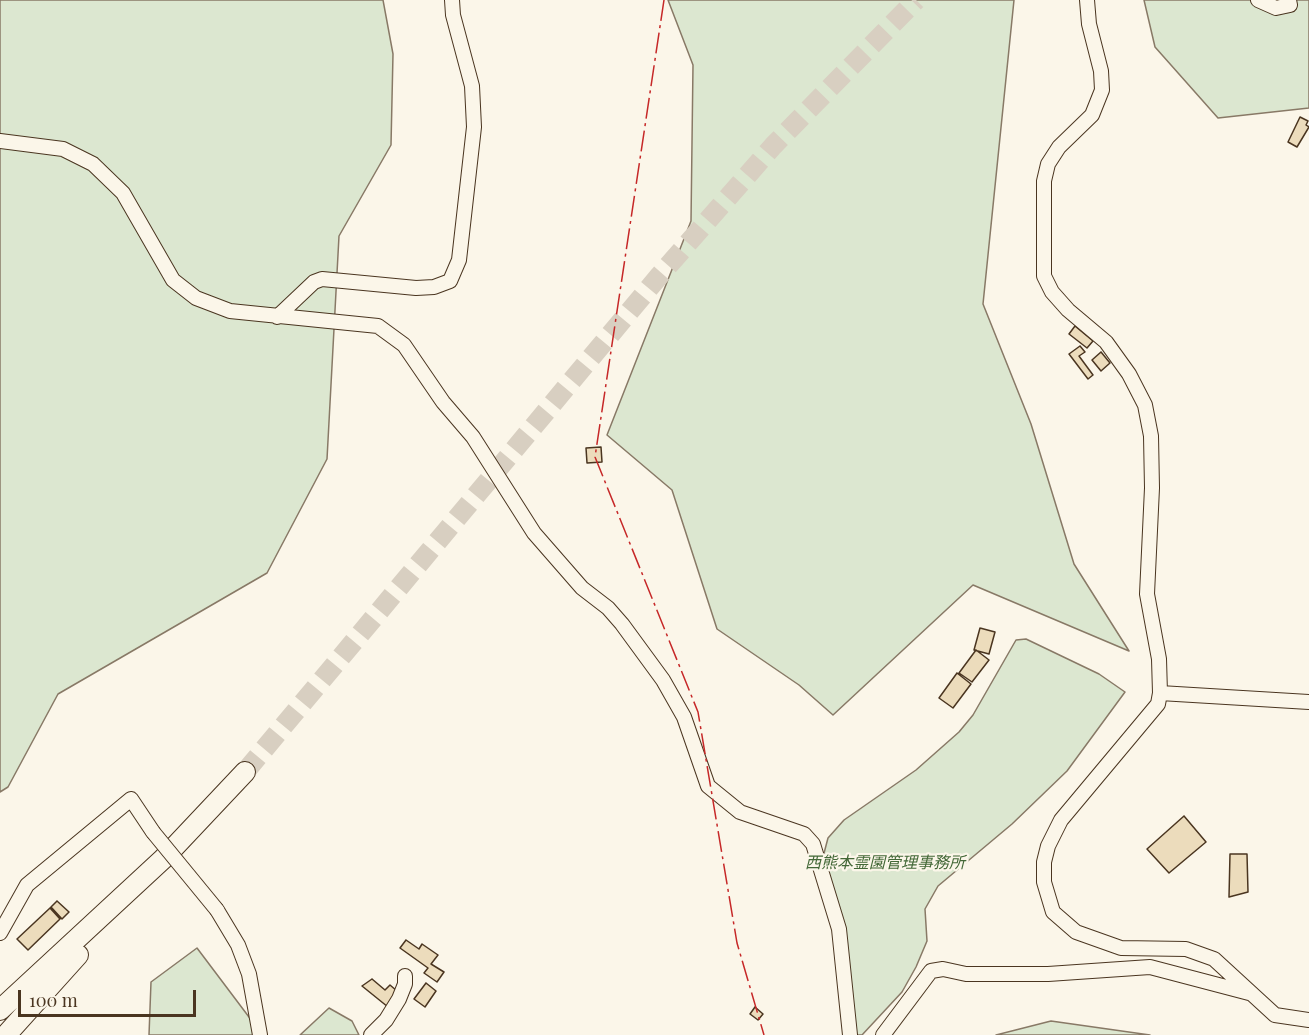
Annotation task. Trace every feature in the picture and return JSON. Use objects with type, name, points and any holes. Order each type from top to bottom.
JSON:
[{"type":"highway","points":[[6,1035],[163,859],[245,772]]},
{"type":"highway","points":[[0,996],[163,859]]},
{"type":"highway","points":[[0,1010],[163,859]]},
{"type":"street","points":[[277,317],[314,282],[322,279],[416,288],[434,287],[450,281],[459,260],[462,242],[474,127],[472,86],[453,15],[452,0]]},
{"type":"street","points":[[1087,0],[1089,24],[1101,71],[1102,90],[1092,115],[1059,147],[1048,164],[1044,182],[1044,276],[1052,292],[1068,310],[1106,342],[1129,374],[1145,405],[1151,436],[1152,488],[1147,594],[1159,659],[1160,693],[1158,704],[1061,820],[1048,846],[1044,862],[1044,882],[1053,912],[1076,932],[1121,948],[1185,949],[1214,959],[1275,1015],[1309,1020]]},
{"type":"street","points":[[1258,0],[1276,8],[1290,5],[1289,0]]},
{"type":"street","points":[[0,141],[63,149],[93,164],[123,193],[173,280],[196,298],[230,311],[378,326],[404,345],[443,402],[473,437],[534,533],[582,588],[608,608],[663,680],[684,717],[708,786],[740,812],[804,834],[813,844],[839,928],[850,1035]]},
{"type":"street","points":[[1160,693],[1309,702]]},
{"type":"street","points":[[0,933],[27,885],[131,799],[153,832],[217,910],[238,945],[249,974],[260,1035]]},
{"type":"street","points":[[883,1035],[931,971],[943,969],[966,974],[1048,974],[1150,967],[1254,994]]},
{"type":"street","points":[[371,1035],[386,1020],[399,999],[405,976]]},
{"type":"green space","points":[[0,0],[383,0],[393,54],[391,145],[339,236],[327,459],[267,573],[58,694],[8,787],[0,792]]},
{"type":"green space","points":[[668,0],[1014,0],[983,304],[1031,424],[1074,564],[1129,651],[973,585],[833,715],[799,685],[717,629],[672,490],[607,435],[691,221],[693,65]]},
{"type":"green space","points":[[1144,0],[1309,0],[1309,108],[1218,118],[1155,47]]},
{"type":"green space","name":"西熊本霊園管理事務所","points":[[1026,639],[1099,674],[1125,692],[1067,771],[1012,824],[938,886],[925,909],[927,941],[902,992],[862,1035],[854,1035],[823,857],[828,838],[844,820],[916,770],[959,732],[973,715],[1016,640]]},
{"type":"green space","points":[[197,948],[258,1029],[265,1035],[149,1035],[151,982]]},
{"type":"green space","points":[[329,1008],[352,1021],[359,1035],[300,1035]]},
{"type":"green space","points":[[1051,1021],[1150,1035],[996,1035]]},
{"type":"building","points":[[1300,117],[1308,121],[1306,125],[1309,127],[1297,147],[1288,142]]},
{"type":"building","points":[[1075,326],[1093,341],[1087,348],[1069,334]]},
{"type":"building","points":[[1080,346],[1085,352],[1079,356],[1093,375],[1088,379],[1069,354]]},
{"type":"building","points":[[1101,352],[1110,363],[1101,371],[1092,360]]},
{"type":"building","points":[[601,447],[602,462],[587,463],[586,448]]},
{"type":"building","points":[[980,628],[995,632],[989,654],[974,650]]},
{"type":"building","points":[[976,650],[989,660],[972,682],[959,673]]},
{"type":"building","points":[[957,673],[971,684],[953,708],[939,698]]},
{"type":"building","points":[[1184,816],[1206,842],[1169,873],[1147,849]]},
{"type":"building","points":[[1230,854],[1247,854],[1248,892],[1229,897]]},
{"type":"building","points":[[57,901],[69,912],[62,919],[51,907]]},
{"type":"building","points":[[50,908],[60,919],[28,950],[17,939]]},
{"type":"building","points":[[406,940],[419,949],[422,944],[438,955],[431,964],[444,972],[437,982],[424,973],[428,968],[400,948]]},
{"type":"building","points":[[372,979],[385,990],[390,985],[397,991],[388,1007],[362,986]]},
{"type":"building","points":[[426,983],[436,991],[425,1007],[414,999]]},
{"type":"building","points":[[755,1007],[763,1014],[758,1020],[750,1014]]},
{"type":"tunnel","points":[[245,772],[660,275],[773,146],[916,0]]},
{"type":"power","points":[[664,0],[595,457],[698,712],[737,943],[764,1035]]}]
